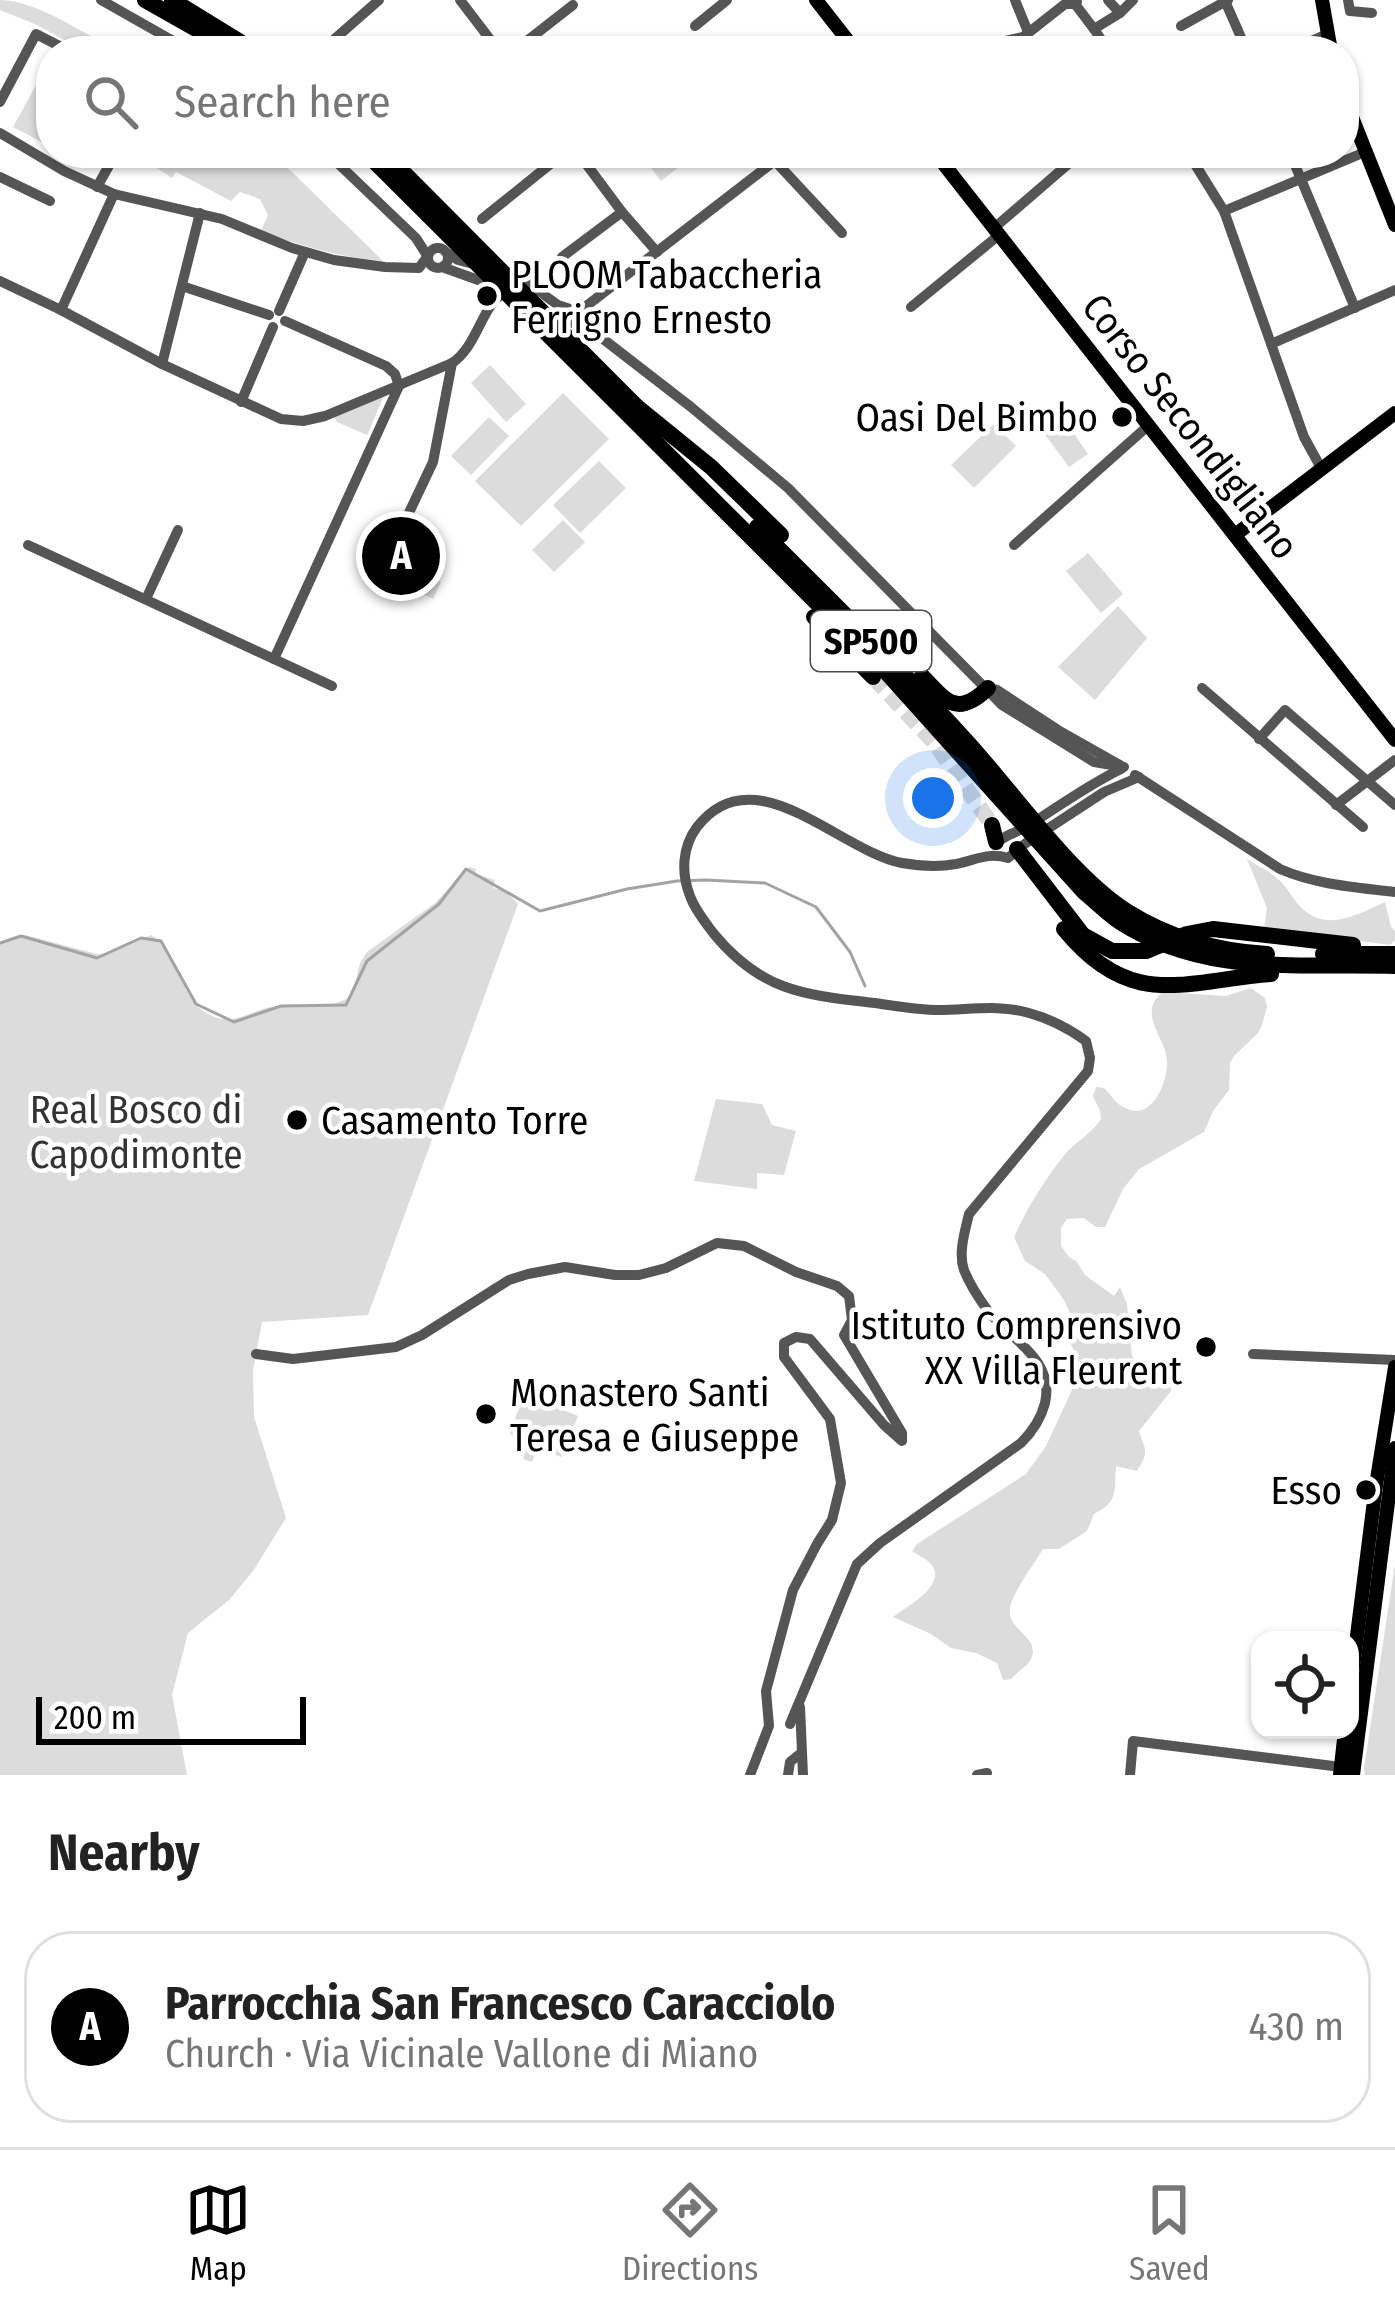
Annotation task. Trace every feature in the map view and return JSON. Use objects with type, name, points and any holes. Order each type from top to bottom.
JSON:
[{"type":"highway","points":[[146,0],[209,36]]},
{"type":"highway","points":[[172,0],[231,36]]},
{"type":"highway","name":"SP500","points":[[384,168],[571,321]]},
{"type":"highway","name":"SP500","points":[[401,168],[571,321],[627,406],[1091,883],[1124,910],[1199,945],[1240,952],[1395,953]]},
{"type":"highway","points":[[627,406],[687,487],[873,677]]},
{"type":"highway","points":[[627,406],[711,466],[946,701],[964,705],[988,688]]},
{"type":"highway","name":"SP500","points":[[991,778],[1083,891],[1117,920],[1156,941],[1196,956],[1238,964],[1395,966]]},
{"type":"highway","points":[[1004,849],[1083,935],[1112,951],[1146,951],[1213,929],[1395,953]]},
{"type":"highway","points":[[1004,849],[1080,948],[1129,979],[1189,986],[1360,965]]},
{"type":"main road","points":[[817,0],[845,36]]},
{"type":"main road","points":[[1322,0],[1327,34]]},
{"type":"main road","points":[[1359,137],[1395,225]]},
{"type":"main road","name":"Corso Secondigliano","points":[[947,168],[1395,740]]},
{"type":"main road","points":[[1234,535],[1395,413]]},
{"type":"main road","points":[[1358,1631],[1395,1364]]},
{"type":"main road","points":[[1344,1772],[1395,1448]]},
{"type":"main road","points":[[1344,1772],[1345,1739]]},
{"type":"street","points":[[101,0],[165,36]]},
{"type":"street","points":[[338,36],[380,0]]},
{"type":"street","points":[[460,0],[488,36]]},
{"type":"street","points":[[695,26],[727,0]]},
{"type":"street","points":[[1015,0],[1028,32]]},
{"type":"street","points":[[1108,0],[1120,13]]},
{"type":"street","points":[[1094,28],[1132,0]]},
{"type":"street","points":[[1348,0],[1350,10],[1372,14]]},
{"type":"street","points":[[1181,26],[1227,1],[1240,36]]},
{"type":"street","points":[[1024,36],[1065,4],[1077,2],[1099,36]]},
{"type":"street","points":[[533,36],[573,5]]},
{"type":"street","points":[[0,101],[36,34],[40,36]]},
{"type":"street","points":[[1323,36],[1327,34]]},
{"type":"street","points":[[0,133],[36,153]]},
{"type":"street","points":[[1359,155],[1365,152]]},
{"type":"street","points":[[63,168],[114,194],[200,213],[334,260],[419,268],[434,254]]},
{"type":"street","points":[[97,187],[108,168]]},
{"type":"street","points":[[343,168],[434,254],[448,260],[442,267],[489,283],[528,319],[542,315],[571,321],[598,335],[691,406],[788,488],[1002,705],[1094,762],[1124,767]]},
{"type":"street","points":[[482,219],[545,168]]},
{"type":"street","points":[[589,168],[657,252]]},
{"type":"street","points":[[571,321],[766,168]]},
{"type":"street","points":[[789,168],[842,233]]},
{"type":"street","points":[[911,307],[1065,168]]},
{"type":"street","points":[[1198,168],[1224,211],[1304,437],[1322,468]]},
{"type":"street","points":[[1296,168],[1355,308]]},
{"type":"street","points":[[1224,211],[1327,168]]},
{"type":"street","points":[[1,181],[50,201]]},
{"type":"street","points":[[61,310],[114,194]]},
{"type":"street","points":[[562,257],[622,212]]},
{"type":"street","points":[[162,364],[200,213]]},
{"type":"street","points":[[241,402],[305,252]]},
{"type":"street","points":[[434,254],[514,275],[558,305],[571,321]]},
{"type":"street","points":[[0,281],[241,402],[281,419],[303,421],[452,363],[475,339],[496,296],[505,293]]},
{"type":"street","points":[[182,286],[277,319],[386,366],[399,386],[274,659]]},
{"type":"street","points":[[516,306],[525,290],[542,294]]},
{"type":"street","points":[[1271,344],[1395,290]]},
{"type":"street","points":[[542,294],[546,305],[542,315]]},
{"type":"street","points":[[380,574],[433,462],[452,363]]},
{"type":"street","points":[[1014,545],[1148,425]]},
{"type":"street","points":[[146,599],[178,530]]},
{"type":"street","points":[[28,545],[332,686]]},
{"type":"street","points":[[988,688],[1124,767],[1280,868],[1321,883],[1395,892]]},
{"type":"street","points":[[1202,688],[1363,827]]},
{"type":"street","points":[[1259,739],[1285,710],[1395,806]]},
{"type":"street","points":[[1336,806],[1395,760]]},
{"type":"street","points":[[1094,762],[1101,786]]},
{"type":"street","points":[[803,1775],[795,1727],[801,1698],[856,1564],[1021,1443],[1046,1400],[1046,1377],[1034,1358],[988,1310],[962,1267],[962,1240],[969,1214],[1088,1071],[1090,1058],[1086,1040],[1060,1023],[1025,1011],[936,1010],[816,997],[786,988],[736,960],[701,918],[683,866],[690,839],[718,809],[748,800],[769,800],[868,853],[899,863],[946,865],[1004,849],[1124,767]]},
{"type":"street","points":[[1101,786],[1139,777]]},
{"type":"street","points":[[256,1354],[293,1359],[396,1347],[509,1280],[566,1268],[639,1274],[666,1268],[717,1243],[744,1246],[837,1286],[849,1296],[852,1320],[844,1336],[902,1433],[902,1441],[810,1339],[796,1337],[784,1343],[784,1357],[830,1419],[841,1483],[832,1520],[793,1590],[766,1691],[769,1726],[750,1775]]},
{"type":"street","points":[[1252,1354],[1395,1364]]},
{"type":"street","points":[[769,1726],[795,1727]]},
{"type":"street","points":[[1130,1775],[1133,1741],[1344,1772]]},
{"type":"street","points":[[788,1775],[790,1762],[801,1750]]},
{"type":"green space","points":[[0,0],[14,1],[91,36],[57,36],[0,10]]},
{"type":"green space","points":[[36,85],[36,139],[13,127]]},
{"type":"green space","points":[[157,168],[287,168],[383,261],[320,250],[261,231],[268,215],[260,199],[240,192],[231,201],[176,172],[172,178]]},
{"type":"green space","points":[[651,168],[678,168],[661,181]]},
{"type":"green space","points":[[490,365],[526,404],[506,422],[471,383]]},
{"type":"green space","points":[[563,393],[609,439],[521,526],[475,481]]},
{"type":"green space","points":[[384,396],[367,435],[334,417]]},
{"type":"green space","points":[[489,417],[509,436],[471,475],[451,456]]},
{"type":"green space","points":[[1063,418],[1088,454],[1069,467],[1043,432]]},
{"type":"green space","points":[[994,424],[1016,446],[974,488],[951,465]]},
{"type":"green space","points":[[599,461],[626,488],[580,533],[553,505]]},
{"type":"green space","points":[[563,520],[585,542],[554,572],[532,550]]},
{"type":"green space","points":[[1088,553],[1123,594],[1101,613],[1066,571]]},
{"type":"green space","points":[[392,559],[441,582],[433,599],[384,576]]},
{"type":"green space","points":[[1118,606],[1147,638],[1095,700],[1058,667]]},
{"type":"green space","points":[[1247,859],[1283,884],[1304,910],[1323,920],[1344,918],[1385,902],[1395,940],[1390,945],[1264,928],[1267,908]]},
{"type":"green space","name":"Real Bosco di Capodimonte","points":[[469,867],[495,880],[493,888],[506,891],[518,904],[368,1315],[262,1322],[253,1371],[254,1417],[286,1518],[229,1600],[188,1633],[172,1695],[187,1775],[0,1775],[0,943],[25,935],[97,954],[151,935],[169,955],[197,1006],[208,1014],[230,1019],[271,1007],[325,1005],[352,996],[367,952],[435,903]]},
{"type":"green space","points":[[1251,988],[1265,998],[1262,1025],[1230,1063],[1229,1090],[1204,1132],[1139,1169],[1123,1189],[1105,1227],[1084,1218],[1067,1219],[1061,1228],[1061,1246],[1085,1275],[1114,1296],[1120,1287],[1127,1304],[1132,1356],[1144,1368],[1162,1367],[1171,1391],[1139,1431],[1145,1451],[1137,1471],[1116,1466],[1111,1500],[1094,1514],[1087,1531],[1059,1549],[1043,1549],[1019,1587],[1010,1617],[1033,1651],[1024,1667],[1003,1680],[997,1663],[951,1648],[893,1617],[924,1594],[934,1579],[930,1563],[912,1551],[917,1544],[1026,1474],[1046,1446],[1078,1377],[1069,1340],[1071,1315],[1045,1274],[1025,1261],[1014,1237],[1066,1153],[1101,1119],[1093,1096],[1096,1087],[1135,1111],[1156,1098],[1167,1061],[1152,1016],[1157,997],[1163,992],[1225,996]]},
{"type":"green space","points":[[716,1099],[762,1104],[772,1125],[796,1131],[784,1175],[757,1173],[757,1189],[694,1181]]},
{"type":"green space","points":[[524,1394],[578,1416],[561,1457],[538,1447],[532,1462],[523,1459],[529,1443],[510,1433]]},
{"type":"green space","points":[[1395,1564],[1395,1775],[1365,1775],[1364,1768]]},
{"type":"waterway","points":[[0,943],[21,936],[97,958],[141,938],[161,941],[196,1004],[234,1022],[281,1006],[346,1005],[367,961],[439,904],[466,869],[540,911],[627,889],[706,880],[765,883],[816,907],[850,952],[865,986]]},
{"type":"tunnel","points":[[873,677],[934,742],[992,825]]},
{"type":"place","name":"PLOOM Tabaccheria Ferrigno Ernesto","points":[[487,296]]},
{"type":"place","name":"Oasi Del Bimbo","points":[[1122,417]]},
{"type":"place","name":"Parrocchia San Francesco Caracciolo","points":[[401,556]]},
{"type":"place","name":"Casamento Torre","points":[[297,1120]]},
{"type":"place","name":"Istituto Comprensivo XX Villa Fleurent","points":[[1206,1347]]},
{"type":"place","name":"Monastero Santi Teresa e Giuseppe","points":[[486,1414]]},
{"type":"place","name":"Esso","points":[[1366,1490]]}]
